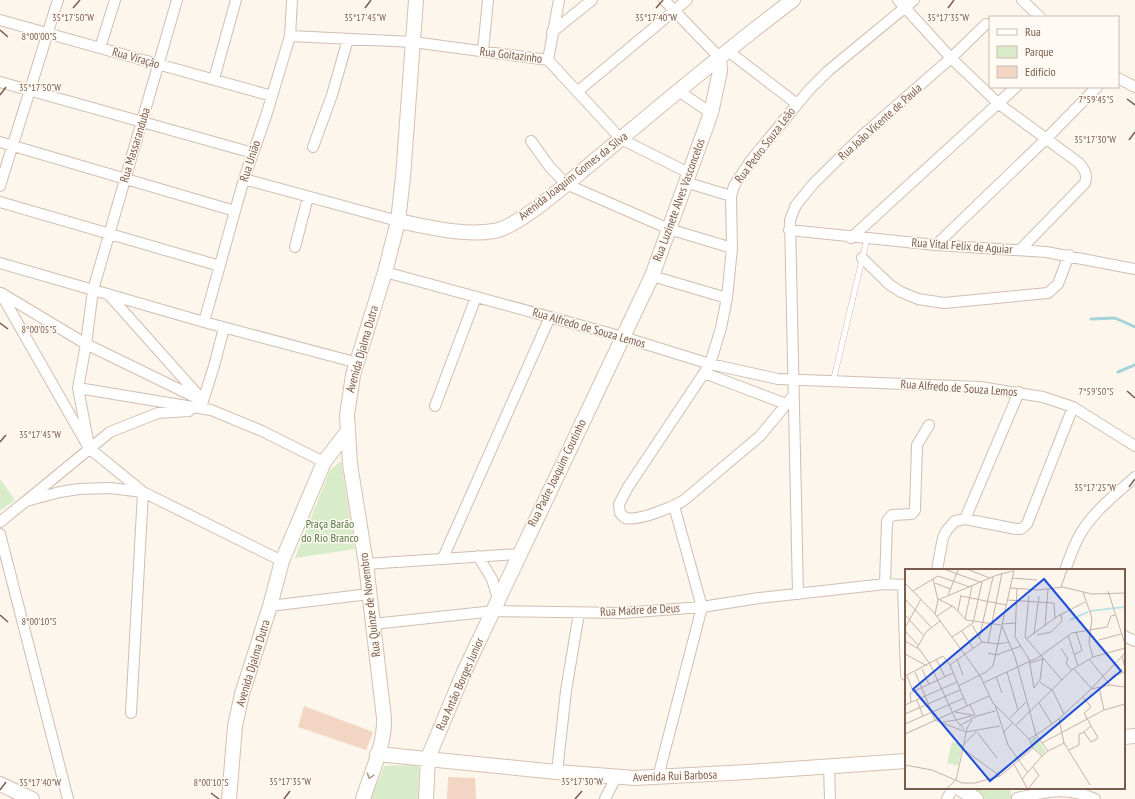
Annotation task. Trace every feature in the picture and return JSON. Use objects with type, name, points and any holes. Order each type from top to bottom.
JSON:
[{"type":"street","points":[[0,186],[58,0]]},
{"type":"street","points":[[100,48],[115,0]]},
{"type":"street","name":"Rua Massaranduba","points":[[78,388],[86,344],[93,290],[124,178],[143,122],[177,0]]},
{"type":"street","points":[[214,79],[236,0]]},
{"type":"street","name":"Rua União","points":[[204,322],[244,179],[272,96],[290,36],[292,0]]},
{"type":"street","name":"Avenida Djalma Dutra","points":[[229,799],[235,726],[242,694],[270,606],[282,561],[324,462],[347,432],[347,415],[350,390],[385,272],[398,221],[404,176],[416,0]]},
{"type":"street","points":[[483,51],[488,0]]},
{"type":"street","points":[[548,60],[559,0]]},
{"type":"street","points":[[552,32],[592,0]]},
{"type":"street","points":[[664,0],[724,54],[797,104]]},
{"type":"street","points":[[577,92],[687,0]]},
{"type":"street","name":"Avenida Joaquim Gomes da Silva","points":[[244,179],[398,221],[446,230],[473,232],[494,231],[506,227],[521,218],[566,184],[792,0]]},
{"type":"street","points":[[898,0],[951,58],[999,104],[1079,163],[1084,169],[1087,178],[1081,188],[1020,250]]},
{"type":"street","name":"Rua Pedro Souza Leão","points":[[674,506],[638,518],[629,519],[622,516],[619,510],[619,504],[628,487],[710,364],[721,328],[727,298],[732,248],[731,196],[734,186],[741,173],[797,104],[828,71],[914,0]]},
{"type":"street","points":[[1022,0],[1039,16]]},
{"type":"street","name":"Rua Viração","points":[[0,20],[272,96]]},
{"type":"street","name":"Rua João Vicente de Paula","points":[[789,230],[793,211],[814,183],[864,134],[951,58],[986,24]]},
{"type":"street","name":"Rua Goitazinho","points":[[290,36],[413,42],[548,60],[621,139],[687,178],[731,196]]},
{"type":"street","points":[[313,147],[332,95],[348,39]]},
{"type":"street","name":"Rua Luzinete Alves Vasconcelos","points":[[623,337],[652,276],[711,112],[724,54]]},
{"type":"street","points":[[1119,78],[1135,86]]},
{"type":"street","points":[[0,82],[253,153]]},
{"type":"street","points":[[851,238],[1015,88]]},
{"type":"street","points":[[936,246],[1096,88]]},
{"type":"street","points":[[680,92],[711,112]]},
{"type":"street","points":[[531,141],[549,166],[566,184],[669,229],[732,248]]},
{"type":"street","points":[[0,142],[235,211]]},
{"type":"street","points":[[295,247],[308,197]]},
{"type":"street","points":[[0,202],[220,266]]},
{"type":"street","points":[[789,230],[797,493],[798,594]]},
{"type":"street","name":"Rua Vital Felix de Aguiar","points":[[789,230],[851,238],[936,246],[1020,250],[1069,255],[1135,270]]},
{"type":"street","points":[[862,258],[901,292],[918,299],[944,303],[1048,293],[1058,284],[1069,255]]},
{"type":"street","points":[[0,263],[224,328],[358,363]]},
{"type":"street","name":"Rua Alfredo de Souza Lemos","points":[[385,272],[623,337],[710,364],[793,380],[980,387],[1043,397],[1073,407],[1135,446]]},
{"type":"street","points":[[652,276],[727,298]]},
{"type":"street","points":[[0,292],[86,344],[203,400]]},
{"type":"street","points":[[0,292],[89,448],[143,492],[282,561]]},
{"type":"street","points":[[108,295],[211,410]]},
{"type":"street","points":[[435,406],[476,297]]},
{"type":"street","points":[[443,558],[550,317]]},
{"type":"street","points":[[203,400],[224,328]]},
{"type":"street","name":"Rua Padre Joaquim Coutinho","points":[[496,605],[518,554],[623,337]]},
{"type":"street","points":[[704,373],[786,404]]},
{"type":"street","points":[[89,448],[78,388],[211,410],[248,425],[324,462]]},
{"type":"street","points":[[966,519],[1019,392]]},
{"type":"street","points":[[658,777],[702,607],[674,506],[691,496],[724,464],[760,436],[793,396]]},
{"type":"street","points":[[937,569],[943,537],[955,521],[966,519],[1016,529],[1024,527],[1029,519],[1073,407]]},
{"type":"street","points":[[0,522],[110,432],[158,413],[211,410]]},
{"type":"street","points":[[885,584],[887,521],[892,515],[912,514],[915,510],[917,445],[929,425]]},
{"type":"street","name":"Rua Quinze de Novembro","points":[[347,432],[350,464],[366,564],[384,724],[382,743],[377,754],[363,799]]},
{"type":"street","points":[[1065,569],[1078,538],[1088,522],[1099,508],[1135,477]]},
{"type":"street","points":[[26,501],[79,489],[110,488],[143,492]]},
{"type":"street","points":[[131,713],[143,492]]},
{"type":"street","points":[[0,534],[68,799]]},
{"type":"street","points":[[366,564],[518,554]]},
{"type":"street","points":[[478,556],[492,579],[496,605]]},
{"type":"street","name":"Rua Madre de Deus","points":[[373,624],[496,605],[578,613],[622,613],[702,607],[885,584],[904,585]]},
{"type":"street","points":[[904,585],[905,630]]},
{"type":"street","points":[[270,606],[369,594]]},
{"type":"street","name":"Rua Antão Borges Junior","points":[[426,799],[428,758],[464,672],[496,605]]},
{"type":"street","points":[[557,772],[566,691],[578,613]]},
{"type":"street","points":[[1125,636],[1135,641]]},
{"type":"street","points":[[1125,737],[1135,736]]},
{"type":"street","name":"Avenida Rui Barbosa","points":[[377,754],[616,777],[658,777],[905,762]]},
{"type":"street","points":[[829,766],[830,799]]},
{"type":"street","points":[[605,799],[616,777]]},
{"type":"street","points":[[0,784],[32,799]]},
{"type":"street","points":[[947,799],[952,789]]},
{"type":"street","points":[[961,789],[976,799]]},
{"type":"street","points":[[1017,795],[1056,790],[1071,790],[1095,799]]},
{"type":"lane","points":[[833,382],[867,239]]},
{"type":"green space","name":"Praça Barão do Rio Branco","points":[[341,461],[355,549],[295,558],[330,470]]},
{"type":"green space","points":[[0,479],[15,500],[0,511]]},
{"type":"green space","points":[[419,765],[418,799],[371,799],[384,766]]},
{"type":"green space","points":[[970,789],[1011,789],[1011,799],[985,799]]},
{"type":"building","points":[[304,706],[373,732],[366,750],[298,727]]},
{"type":"building","points":[[448,777],[475,778],[476,799],[447,799]]},
{"type":"waterway","points":[[1091,319],[1115,318],[1135,327]]},
{"type":"waterway","points":[[1118,372],[1135,365]]}]
